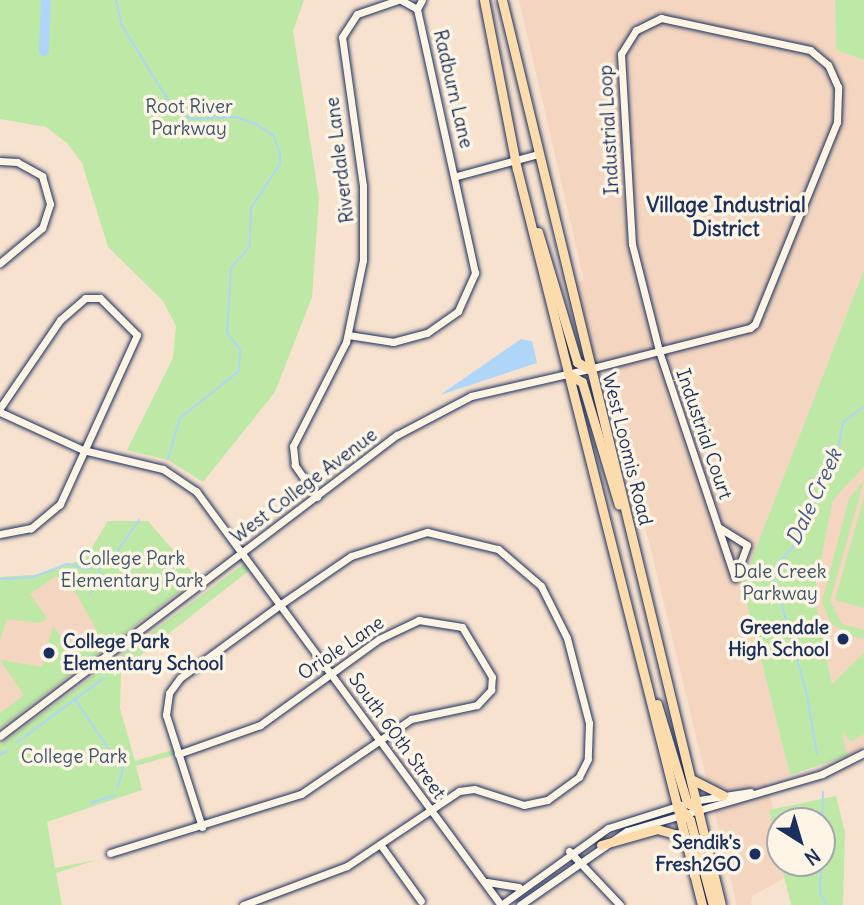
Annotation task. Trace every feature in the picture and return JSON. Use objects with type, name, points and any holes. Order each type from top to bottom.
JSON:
[{"type":"main road","name":"West Loomis Road","points":[[484,0],[526,205],[646,680],[721,905]]},
{"type":"main road","name":"West Loomis Road","points":[[502,0],[535,155],[691,779],[686,839],[702,905]]},
{"type":"main road","points":[[526,205],[577,362],[589,369]]},
{"type":"main road","points":[[568,374],[582,382],[628,524]]},
{"type":"main road","points":[[691,779],[723,795]]},
{"type":"main road","points":[[688,807],[713,905]]},
{"type":"main road","points":[[601,845],[657,829],[686,839]]},
{"type":"street","name":"Riverdale Lane","points":[[317,497],[295,465],[293,446],[348,335],[365,224],[342,37],[358,14],[400,0],[417,9]]},
{"type":"street","points":[[417,9],[422,0]]},
{"type":"street","name":"Radburn Lane","points":[[348,335],[412,338],[458,311],[475,273],[457,176],[417,9]]},
{"type":"street","name":"Industrial Loop","points":[[589,369],[750,328],[758,318],[842,105],[834,74],[810,50],[674,19],[642,26],[624,44],[620,67],[632,244],[659,351]]},
{"type":"street","name":"Radburn Lane","points":[[457,176],[535,155]]},
{"type":"street","points":[[0,162],[18,162],[42,176],[50,204],[41,228],[0,263]]},
{"type":"street","points":[[0,410],[66,312],[85,298],[100,298],[132,328],[136,343],[52,515],[31,528],[0,534]]},
{"type":"street","name":"Industrial Court","points":[[659,351],[735,578],[747,545],[718,527]]},
{"type":"street","name":"West College Avenue","points":[[0,736],[397,435],[471,396],[589,369]]},
{"type":"street","name":"South 60th Street","points":[[0,410],[83,450],[155,467],[188,483],[244,552],[501,905]]},
{"type":"street","points":[[202,827],[166,715],[169,693],[180,678],[281,604],[351,556],[427,532],[498,550],[541,586],[568,638],[589,723],[588,759],[579,777],[547,800],[504,802],[474,789],[431,809],[380,845],[312,882],[243,905]]},
{"type":"street","name":"Oriole Lane","points":[[178,754],[260,725],[331,673],[419,620],[446,620],[475,641],[492,677],[484,699],[467,708],[426,712],[381,740]]},
{"type":"street","points":[[110,853],[202,827],[301,794],[381,740]]},
{"type":"street","points":[[501,905],[569,851],[626,820],[758,792],[822,774],[864,753]]},
{"type":"street","points":[[520,905],[575,861],[601,845],[688,807],[723,795],[758,792]]},
{"type":"street","points":[[380,845],[421,901]]},
{"type":"street","points":[[569,851],[575,861],[620,905]]},
{"type":"street","points":[[480,877],[501,888],[523,886]]},
{"type":"shaded area","points":[[519,0],[835,0],[836,50],[864,60],[864,270],[742,584],[790,775],[766,782],[773,807],[766,807],[766,877],[787,877],[752,896],[751,905],[737,905],[606,365],[589,369],[568,283],[584,280]]},
{"type":"shaded area","name":"Greendale High School","points":[[864,467],[864,746],[847,756],[814,594],[833,500]]},
{"type":"shaded area","name":"College Park Elementary Park","points":[[108,521],[148,521],[197,578],[0,728],[0,577],[35,575],[85,559]]},
{"type":"green space","name":"Root River Parkway","points":[[0,0],[304,0],[293,31],[319,198],[312,297],[275,392],[203,482],[168,460],[127,450],[173,358],[176,326],[163,301],[108,247],[82,163],[67,143],[46,127],[0,119]]},
{"type":"green space","points":[[835,0],[864,0],[864,60],[836,50]]},
{"type":"green space","name":"Dale Creek Parkway","points":[[864,270],[864,467],[833,500],[814,594],[832,684],[864,653],[864,734],[851,742],[842,731],[847,756],[790,775],[742,584]]},
{"type":"green space","points":[[864,480],[830,601],[842,624],[864,630],[864,638],[857,638],[831,624],[822,602],[849,499]]},
{"type":"green space","points":[[864,497],[864,608],[835,600]]},
{"type":"green space","name":"College Park Elementary Park","points":[[108,521],[148,521],[197,578],[0,728],[0,713],[24,695],[0,660],[42,667],[53,626],[71,650],[97,631],[76,593],[56,576],[30,594],[47,618],[40,623],[7,619],[0,640],[0,577],[35,575],[85,559]]},
{"type":"green space","name":"College Park","points":[[245,563],[251,569],[121,671],[120,708],[135,761],[173,750],[174,755],[136,766],[142,790],[47,822],[55,868],[96,860],[56,873],[62,905],[0,905],[0,745]]},
{"type":"green space","points":[[836,796],[845,833],[843,905],[791,905],[784,877],[836,877],[836,807],[783,807]]},
{"type":"water","points":[[521,339],[532,341],[537,363],[440,395]]},
{"type":"waterway","points":[[44,51],[46,0]]},
{"type":"waterway","points":[[116,0],[122,26],[173,108],[191,119],[235,117],[256,124],[273,135],[280,153],[280,164],[251,208],[250,246],[231,268],[227,333],[240,349],[239,371],[180,418],[168,459]]},
{"type":"waterway","name":"Dale Creek","points":[[817,754],[806,691],[772,571],[798,541],[837,456],[843,422],[864,407]]},
{"type":"waterway","points":[[0,579],[33,577],[67,564],[87,569],[110,562],[139,520]]},
{"type":"waterway","points":[[90,594],[101,566]]},
{"type":"waterway","points":[[16,743],[104,678]]},
{"type":"waterway","points":[[74,698],[123,770],[117,788]]},
{"type":"waterway","points":[[0,755],[8,750]]},
{"type":"waterway","name":"Dale Creek","points":[[823,792],[820,893],[827,905]]},
{"type":"waterway","points":[[91,803],[116,795]]},
{"type":"place","name":"Greendale High School","points":[[843,639]]},
{"type":"place","name":"College Park Elementary School","points":[[49,653]]},
{"type":"place","name":"Sendik's Fresh2GO","points":[[755,854]]},
{"type":"district","name":"Village Industrial District","points":[[726,217]]}]
